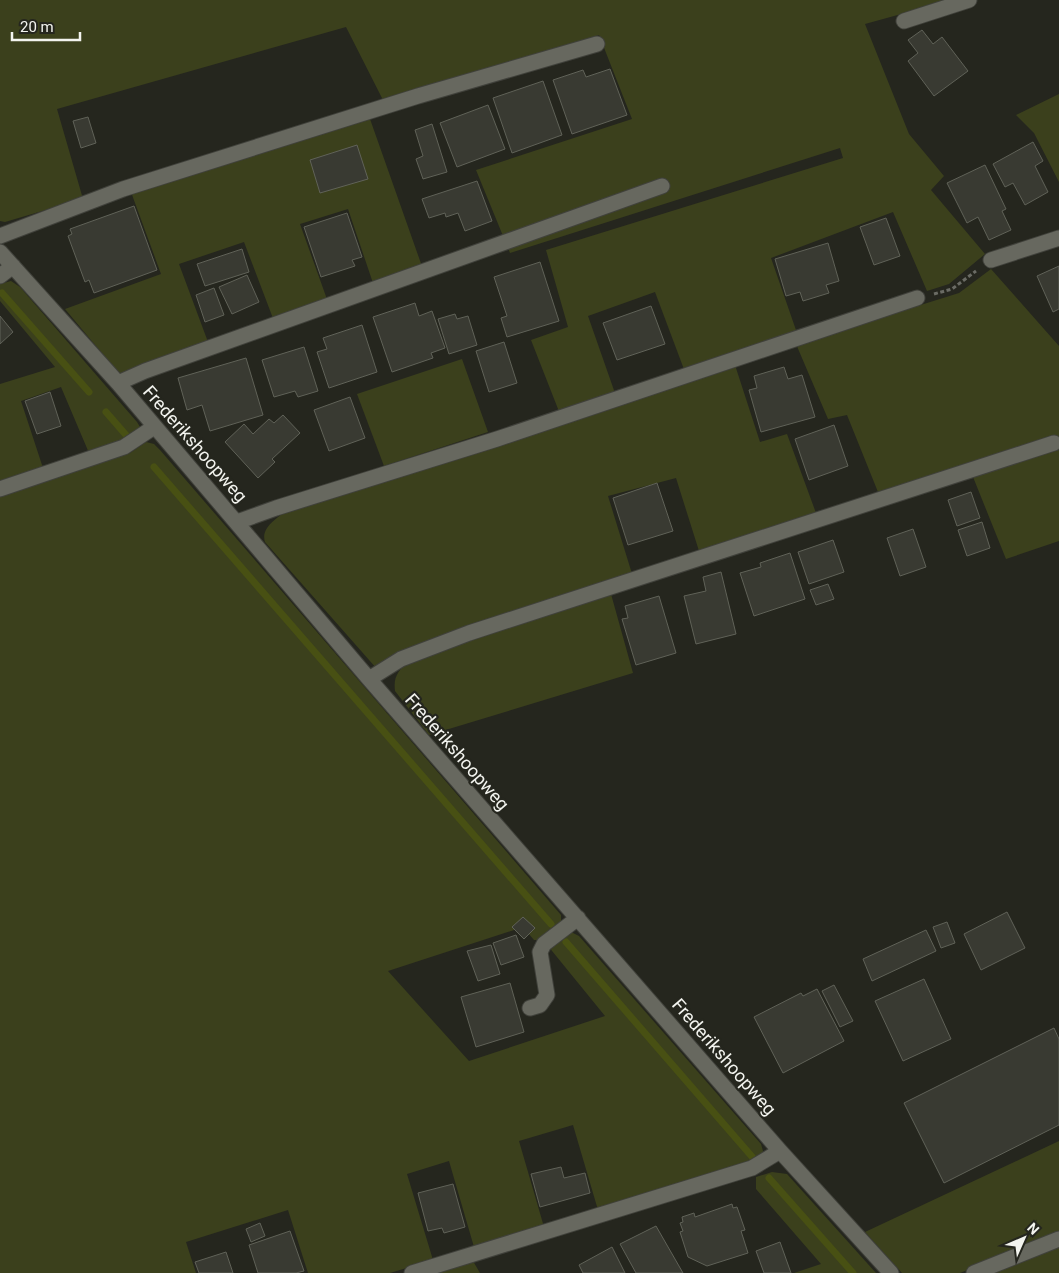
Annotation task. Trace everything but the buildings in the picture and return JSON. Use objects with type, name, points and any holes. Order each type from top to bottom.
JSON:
[{"type":"street","points":[[904,21],[969,0]]},
{"type":"street","points":[[0,236],[123,189],[418,96],[597,44]]},
{"type":"street","points":[[118,383],[145,371],[662,186]]},
{"type":"street","points":[[991,260],[1059,238]]},
{"type":"street","name":"Frederikshoopweg","points":[[0,252],[118,383],[369,679],[780,1151],[891,1273]]},
{"type":"street","points":[[0,276],[13,266]]},
{"type":"street","points":[[237,522],[497,439],[917,298]]},
{"type":"street","points":[[0,489],[124,447],[154,427]]},
{"type":"street","points":[[369,679],[401,659],[469,632],[1054,443]]},
{"type":"street","points":[[530,1008],[540,1005],[547,995],[540,952],[544,944],[578,918]]},
{"type":"street","points":[[412,1273],[752,1168],[780,1151]]},
{"type":"street","points":[[974,1273],[1059,1239]]},
{"type":"path","points":[[917,298],[952,289],[991,260]]},
{"type":"green space","points":[[0,0],[952,0],[865,24],[909,134],[944,176],[931,190],[985,254],[949,284],[927,291],[893,212],[771,258],[797,333],[685,372],[655,292],[588,316],[616,396],[560,414],[531,340],[568,327],[546,250],[843,158],[840,148],[510,253],[476,170],[632,119],[599,35],[384,102],[346,27],[57,109],[83,199],[5,222],[0,221]]},
{"type":"green space","points":[[1059,94],[1059,182],[1034,133],[1016,115]]},
{"type":"green space","points":[[370,119],[424,272],[375,289],[348,209],[300,224],[328,302],[274,321],[244,242],[179,264],[208,342],[142,364],[121,376],[65,309],[161,274],[131,192]]},
{"type":"green space","points":[[991,269],[1059,346],[1059,541],[1006,559],[969,467],[880,497],[847,415],[828,419],[796,344],[959,293]]},
{"type":"green space","points":[[11,281],[20,287],[140,427],[134,437],[89,453],[61,387],[21,401],[43,468],[0,482],[0,384],[55,367],[0,301],[0,284]]},
{"type":"green space","points":[[462,359],[488,432],[384,466],[357,394]]},
{"type":"green space","points":[[735,365],[760,442],[787,434],[816,513],[699,551],[676,478],[608,496],[633,577],[469,626],[396,653],[377,669],[265,542],[265,532],[268,527],[290,508]]},
{"type":"green space","points":[[146,442],[154,444],[160,450],[561,915],[561,922],[540,940],[534,940],[523,927],[388,971],[469,1061],[605,1016],[548,946],[571,932],[579,936],[761,1144],[763,1151],[760,1160],[598,1210],[573,1125],[519,1141],[544,1227],[474,1247],[449,1161],[407,1174],[433,1260],[390,1273],[308,1273],[288,1210],[186,1242],[196,1273],[0,1273],[0,495],[130,453]]},
{"type":"green space","points":[[611,594],[633,673],[429,735],[395,691],[395,681],[398,674],[410,660]]},
{"type":"green space","points":[[1059,1141],[1059,1233],[960,1273],[902,1273],[865,1232]]},
{"type":"green space","points":[[772,1172],[787,1174],[876,1273],[794,1273],[821,1264],[756,1189],[756,1177]]},
{"type":"green space","points":[[1059,1246],[1059,1273],[988,1273]]},
{"type":"green space","points":[[473,1261],[480,1273],[433,1273]]},
{"type":"waterway","points":[[2,293],[89,392]]},
{"type":"waterway","points":[[106,412],[126,435]]},
{"type":"waterway","points":[[154,467],[551,924]]},
{"type":"waterway","points":[[566,942],[754,1159]]},
{"type":"waterway","points":[[769,1178],[853,1273]]}]
